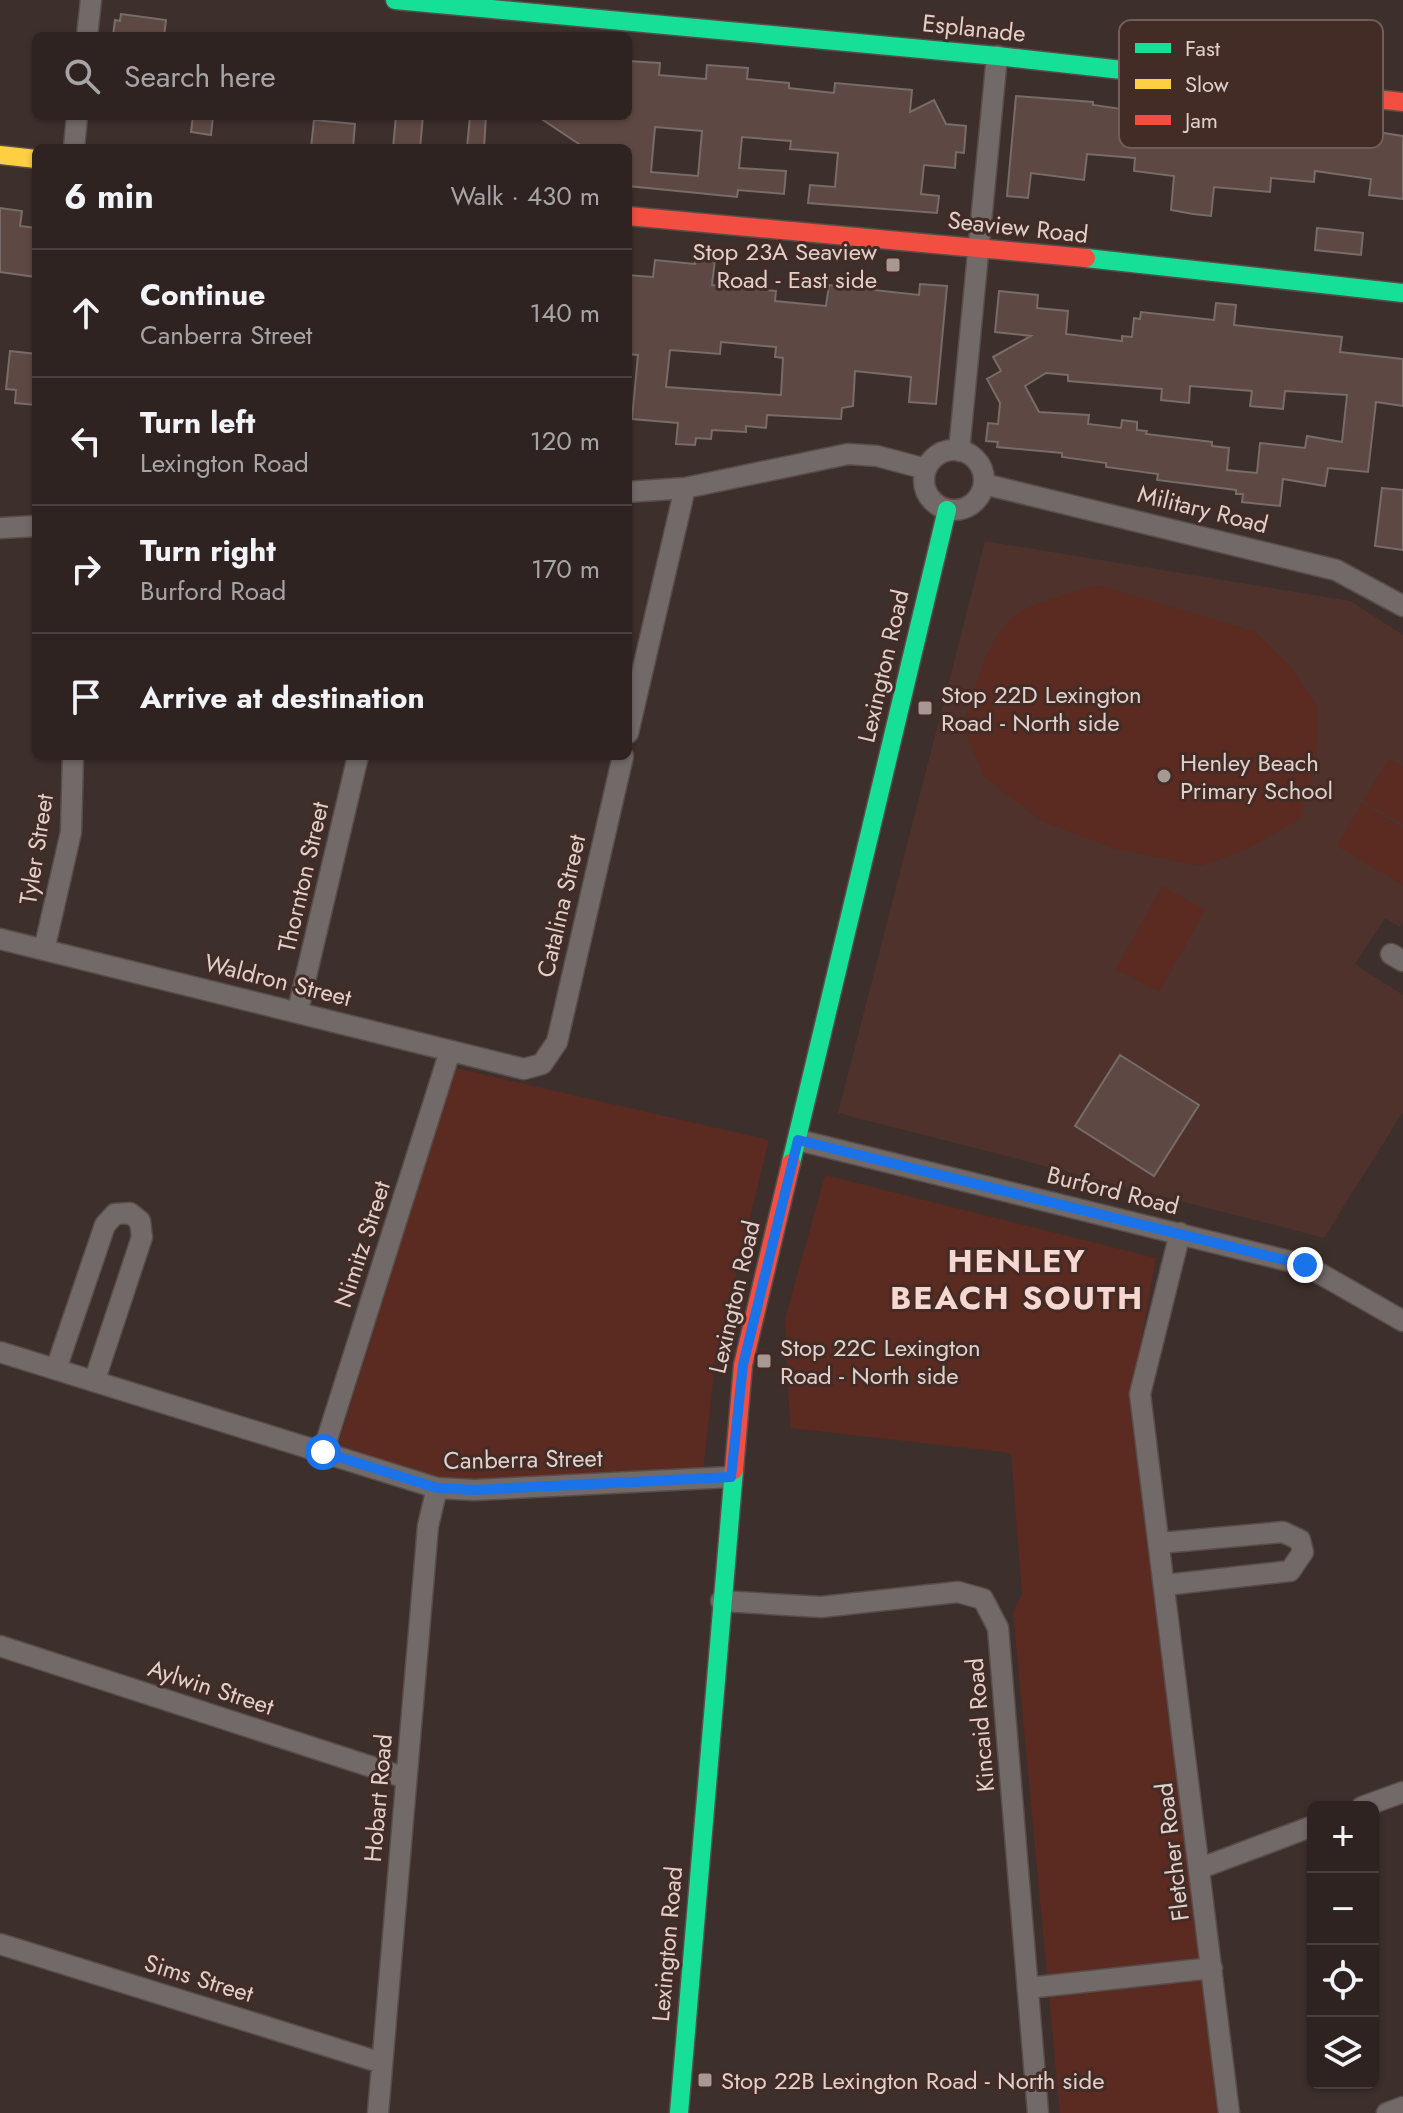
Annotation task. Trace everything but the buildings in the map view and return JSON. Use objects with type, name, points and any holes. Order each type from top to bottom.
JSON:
[{"type":"street","points":[[87,32],[91,0]]},
{"type":"street","name":"Esplanade","points":[[395,0],[1119,70]]},
{"type":"street","points":[[959,451],[997,56]]},
{"type":"street","name":"Esplanade","points":[[1383,100],[1403,102]]},
{"type":"street","points":[[74,144],[77,120]]},
{"type":"street","points":[[0,155],[32,159]]},
{"type":"street","name":"Seaview Road","points":[[632,216],[980,246],[1403,293]]},
{"type":"street","points":[[959,451],[978,462],[984,484],[980,495],[968,507],[947,510],[931,500],[926,490],[926,469],[939,455],[959,451]]},
{"type":"street","points":[[632,492],[685,488],[848,454],[877,456],[926,469]]},
{"type":"street","name":"Military Road","points":[[984,484],[1336,570],[1403,606]]},
{"type":"street","points":[[632,716],[685,488]]},
{"type":"street","name":"Lexington Road","points":[[679,2113],[731,1477],[743,1365],[947,510]]},
{"type":"street","points":[[0,528],[32,526]]},
{"type":"street","name":"Tyler Street","points":[[44,950],[71,832],[73,760]]},
{"type":"street","name":"Thornton Street","points":[[298,1010],[357,760]]},
{"type":"street","name":"Catalina Street","points":[[542,1064],[557,1042],[622,760]]},
{"type":"street","name":"Waldron Street","points":[[0,939],[298,1010],[524,1069],[542,1064]]},
{"type":"street","name":"Nimitz Street","points":[[323,1452],[450,1051]]},
{"type":"street","name":"Burford Road","points":[[798,1140],[1305,1265],[1403,1321]]},
{"type":"street","points":[[56,1369],[105,1225],[115,1214],[130,1213],[140,1221],[142,1237],[95,1379]]},
{"type":"street","name":"Fletcher Road","points":[[1180,1233],[1140,1394],[1229,2113]]},
{"type":"street","name":"Canberra Street","points":[[0,1352],[95,1379],[437,1488],[474,1490],[731,1477]]},
{"type":"street","name":"Hobart Road","points":[[378,2113],[428,1526],[437,1488]]},
{"type":"street","points":[[1160,1543],[1283,1532],[1300,1540],[1303,1552],[1290,1571],[1165,1585]]},
{"type":"street","name":"Kincaid Road","points":[[721,1601],[821,1607],[958,1592],[983,1599],[998,1628],[1038,2113]]},
{"type":"street","name":"Aylwin Street","points":[[0,1646],[406,1778]]},
{"type":"street","points":[[1378,1801],[1403,1792]]},
{"type":"street","points":[[1201,1868],[1307,1828]]},
{"type":"street","name":"Sims Street","points":[[0,1944],[382,2063]]},
{"type":"street","points":[[1028,1988],[1212,1968]]},
{"type":"street","points":[[1387,2113],[1403,2107]]},
{"type":"shaded area","name":"Henley Beach Primary School","points":[[985,541],[1351,601],[1403,635],[1403,922],[1400,927],[1385,918],[1355,964],[1403,995],[1403,1112],[1324,1238],[838,1113]]},
{"type":"shaded area","points":[[1098,585],[1256,632],[1293,669],[1318,707],[1316,760],[1300,819],[1243,851],[1200,866],[1116,849],[1042,821],[984,777],[963,727],[992,644],[1013,617],[1027,608]]},
{"type":"shaded area","points":[[1389,759],[1403,767],[1403,824],[1363,801]]},
{"type":"shaded area","points":[[1362,803],[1403,828],[1403,885],[1337,846]]},
{"type":"shaded area","points":[[1162,886],[1205,910],[1159,992],[1116,969]]},
{"type":"shaded area","points":[[455,1068],[769,1140],[716,1356],[703,1471],[455,1482],[338,1445]]},
{"type":"shaded area","points":[[825,1175],[1156,1258],[1131,1396],[1219,2113],[1060,2113],[1013,1612],[1022,1594],[1011,1453],[790,1428],[785,1319]]},
{"type":"traffic: fast","points":[[395,0],[1119,70]]},
{"type":"traffic: fast","points":[[1086,258],[1403,293]]},
{"type":"traffic: fast","points":[[791,1163],[947,510]]},
{"type":"traffic: fast","points":[[679,2113],[734,1470]]},
{"type":"traffic: slow","points":[[0,155],[32,159]]},
{"type":"traffic: jam","points":[[1383,100],[1403,102]]},
{"type":"traffic: jam","points":[[632,216],[1086,258]]},
{"type":"traffic: jam","points":[[734,1470],[743,1365],[791,1163]]},
{"type":"place","name":"Stop 23A Seaview Road - East side","points":[[893,265]]},
{"type":"place","name":"Stop 22D Lexington Road - North side","points":[[925,708]]},
{"type":"place","name":"Henley Beach Primary School","points":[[1164,776]]},
{"type":"place","name":"Stop 22C Lexington Road - North side","points":[[764,1361]]},
{"type":"place","name":"Stop 22B Lexington Road - North side","points":[[705,2080]]},
{"type":"district","name":"HENLEY BEACH SOUTH","points":[[1017,1280]]},
{"type":"route","points":[[323,1452],[437,1488],[474,1490],[731,1477],[743,1365],[798,1140],[1305,1265]]}]
